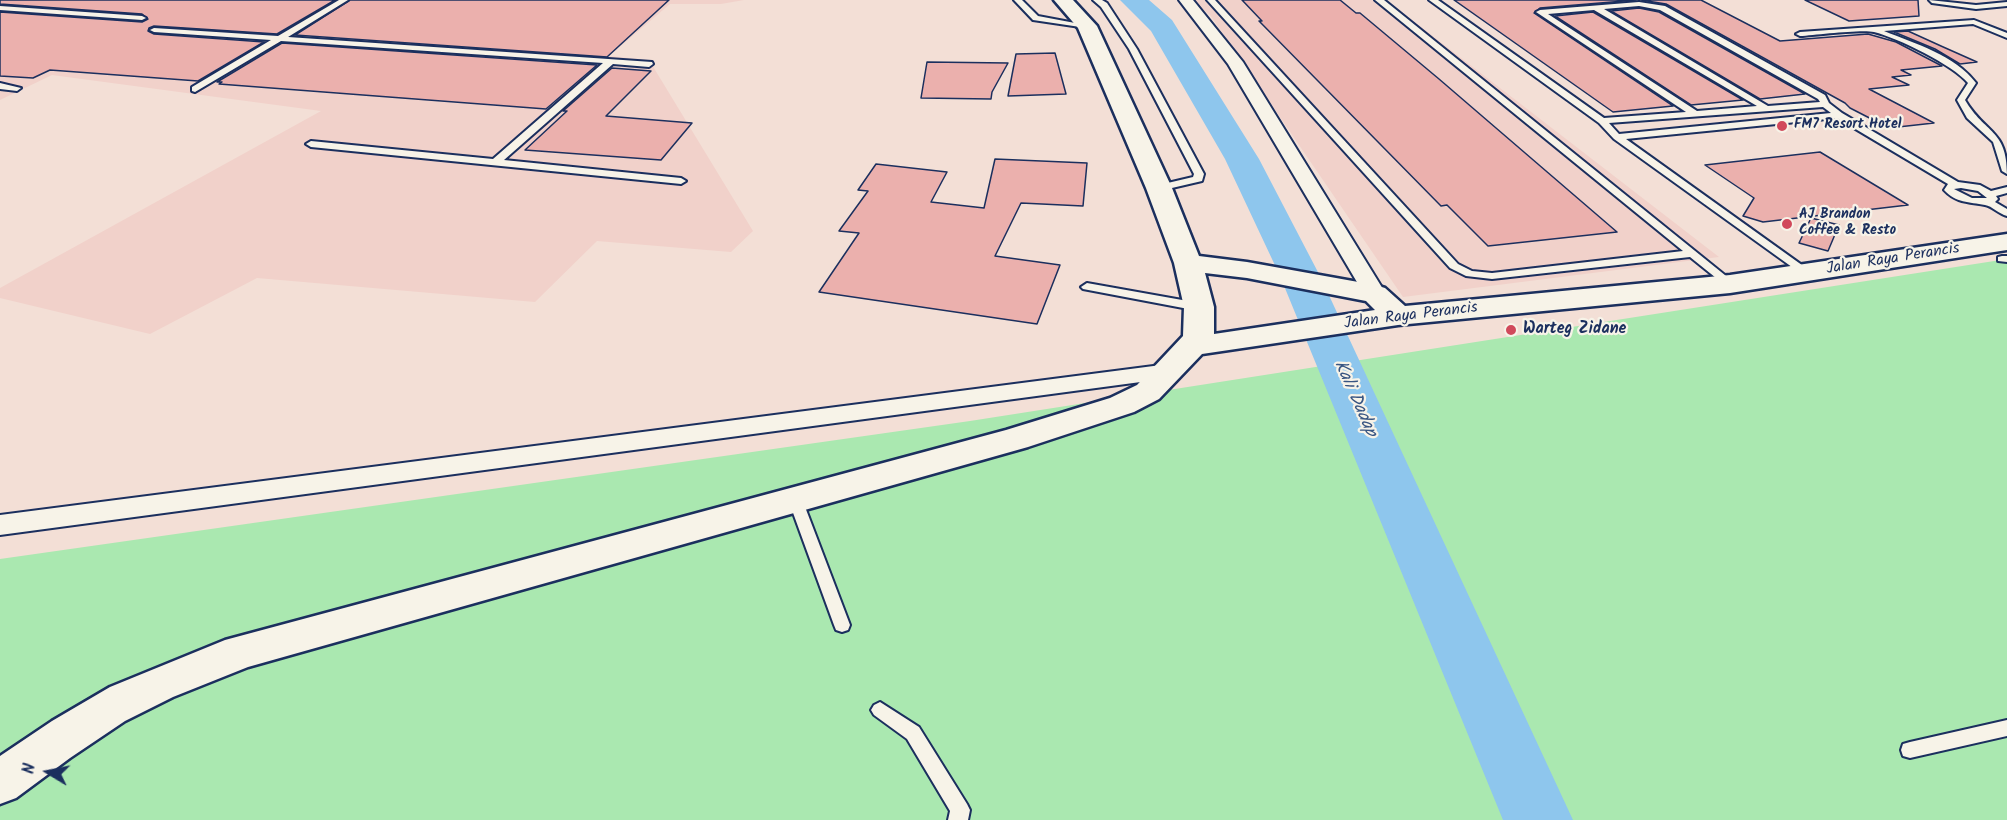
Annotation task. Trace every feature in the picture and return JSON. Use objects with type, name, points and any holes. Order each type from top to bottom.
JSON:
[{"type":"street","points":[[0,783],[29,761],[110,708],[174,677],[240,652],[1016,439],[1122,405],[1148,392],[1180,359],[1198,336],[1199,307],[1188,263],[1160,188],[1087,26],[1063,0]]},
{"type":"street","points":[[1186,0],[1235,62],[1376,294],[1398,316]]},
{"type":"street","name":"Jalan Raya Perancis","points":[[1180,359],[1257,337],[1398,316],[1730,284],[1807,273],[2005,253]]},
{"type":"street","points":[[1188,263],[1246,270],[1376,294]]},
{"type":"street","points":[[0,525],[1180,359]]},
{"type":"lane","points":[[195,90],[344,0]]},
{"type":"lane","points":[[1018,0],[1036,18],[1087,26]]},
{"type":"lane","points":[[1097,0],[1104,5],[1133,49],[1199,174],[1198,179],[1192,183],[1160,188]]},
{"type":"lane","points":[[1211,0],[1454,266],[1470,274],[1492,276],[1690,254]]},
{"type":"lane","points":[[1379,0],[1690,254],[1730,284]]},
{"type":"lane","points":[[1433,0],[1602,121],[1617,137],[1807,273]]},
{"type":"lane","points":[[1931,1],[1976,8],[2007,4]]},
{"type":"lane","points":[[1800,34],[1978,22],[1931,1]]},
{"type":"lane","points":[[1694,113],[1540,12],[1639,4],[1662,8],[1822,97],[1825,104],[1839,115],[1956,185],[1973,187],[2007,213]]},
{"type":"lane","points":[[1595,7],[1764,107]]},
{"type":"lane","points":[[0,8],[142,18]]},
{"type":"lane","points":[[1582,8],[1749,109]]},
{"type":"lane","points":[[1974,22],[2007,36]]},
{"type":"lane","points":[[1874,29],[1953,65],[1967,74],[1972,83],[1961,100],[1970,116],[1997,141],[2007,171]]},
{"type":"lane","points":[[153,30],[649,64]]},
{"type":"lane","points":[[2007,36],[2000,39],[2007,46]]},
{"type":"lane","points":[[496,162],[610,62]]},
{"type":"lane","points":[[0,86],[17,88]]},
{"type":"lane","points":[[1602,121],[1825,104]]},
{"type":"lane","points":[[1617,137],[1839,115]]},
{"type":"lane","points":[[311,144],[681,181]]},
{"type":"lane","points":[[1989,198],[2007,190]]},
{"type":"lane","points":[[1087,287],[1199,307]]},
{"type":"lane","points":[[795,499],[842,625]]},
{"type":"lane","points":[[880,710],[913,734],[960,810],[958,820]]},
{"type":"lane","points":[[1910,750],[2007,728]]},
{"type":"shaded area","points":[[0,0],[744,0],[721,4],[670,4],[609,56],[649,60],[753,231],[731,252],[597,241],[535,302],[257,278],[150,334],[0,298],[0,288],[321,111],[52,75],[0,100]]},
{"type":"shaded area","points":[[1191,0],[1386,0],[1719,257],[1403,297],[1210,15]]},
{"type":"green space","points":[[2007,259],[2007,820],[0,820],[0,559],[970,421]]},
{"type":"building","points":[[0,0],[335,0],[277,34],[154,26],[149,28],[148,31],[154,34],[264,42],[198,81],[50,70],[33,78],[0,76],[0,12],[142,22],[148,19],[142,14],[0,4]]},
{"type":"building","points":[[350,0],[669,0],[607,57],[295,35]]},
{"type":"building","points":[[1242,0],[1340,0],[1356,13],[1360,13],[1439,79],[1617,232],[1488,246],[1447,205],[1441,206],[1259,21],[1262,21]]},
{"type":"building","points":[[1454,0],[1636,0],[1540,8],[1534,13],[1673,106],[1613,112]]},
{"type":"building","points":[[1641,0],[1701,0],[1780,41],[1868,34],[1896,42],[1942,66],[1901,70],[1911,75],[1892,77],[1909,85],[1869,89],[1934,123],[1889,128],[1666,4]]},
{"type":"building","points":[[1805,0],[1918,0],[1919,16],[1849,21]]},
{"type":"building","points":[[1639,8],[1659,12],[1805,94],[1760,99],[1611,11]]},
{"type":"building","points":[[1593,12],[1743,100],[1691,105],[1555,16]]},
{"type":"building","points":[[1908,31],[1977,62],[1960,64],[1935,49],[1894,32]]},
{"type":"building","points":[[282,43],[597,65],[546,109],[219,84],[222,82],[217,82]]},
{"type":"building","points":[[1055,53],[1066,94],[1008,96],[1016,54]]},
{"type":"building","points":[[927,62],[1008,63],[992,92],[991,99],[921,98]]},
{"type":"building","points":[[612,68],[651,71],[606,116],[692,123],[661,160],[525,150],[567,111],[563,111]]},
{"type":"building","points":[[1820,152],[1908,205],[1763,222],[1743,216],[1754,198],[1705,165]]},
{"type":"building","points":[[995,159],[1087,163],[1083,206],[1021,203],[995,256],[1060,265],[1037,324],[819,292],[859,233],[839,231],[868,191],[858,190],[876,164],[947,172],[931,202],[984,208]]},
{"type":"building","points":[[1811,218],[1839,225],[1828,251],[1799,243]]},
{"type":"waterway","name":"Kali Dadap","points":[[1133,0],[1162,26],[1242,159],[1300,276],[1538,820]]},
{"type":"place","name":"FM7 Resort Hotel","points":[[1782,126]]},
{"type":"place","name":"AJ Brandon Coffee & Resto","points":[[1787,224]]},
{"type":"place","name":"Warteg Zidane","points":[[1511,330]]}]
